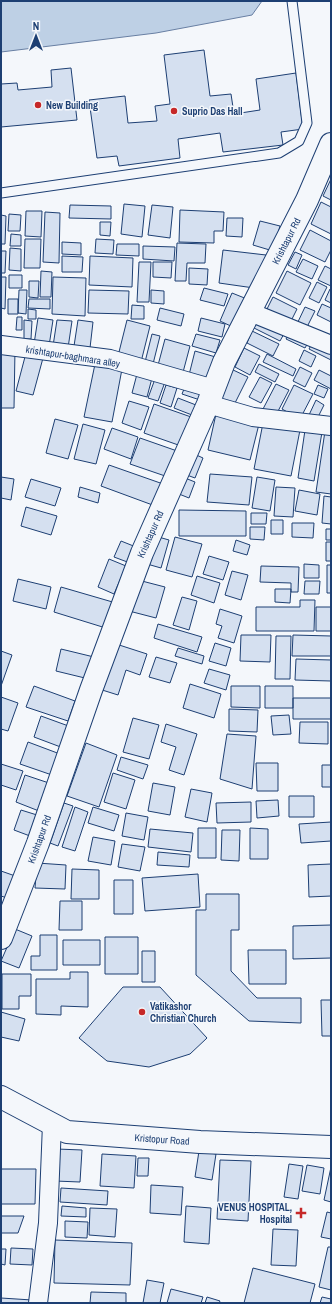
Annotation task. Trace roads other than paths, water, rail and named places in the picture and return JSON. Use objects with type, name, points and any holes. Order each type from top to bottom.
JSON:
[{"type":"street","name":"Krishtapur Rd","points":[[1,938],[38,843],[91,690],[142,553],[211,396],[224,362],[307,200],[331,144]]},
{"type":"street","points":[[250,312],[331,345]]},
{"type":"street","name":"krishtapur-baghmara alley","points":[[1,345],[110,359],[211,396],[253,417],[331,426]]},
{"type":"street","name":"Kristopur Road","points":[[1,1096],[67,1132],[200,1142],[331,1147]]},
{"type":"street","points":[[38,1303],[48,1223],[52,1124]]},
{"type":"lane","points":[[1,193],[279,153],[298,141],[307,123],[292,1]]},
{"type":"water","points":[[1,1],[262,1],[252,15],[156,33],[1,52]]},
{"type":"place","name":"New Building","points":[[38,105]]},
{"type":"place","name":"Suprio Das Hall","points":[[174,111]]},
{"type":"place","name":"Vatikashor Christian Church","points":[[142,1012]]},
{"type":"place","name":"VENUS HOSPITAL, Hospital","points":[[301,1213]]}]
